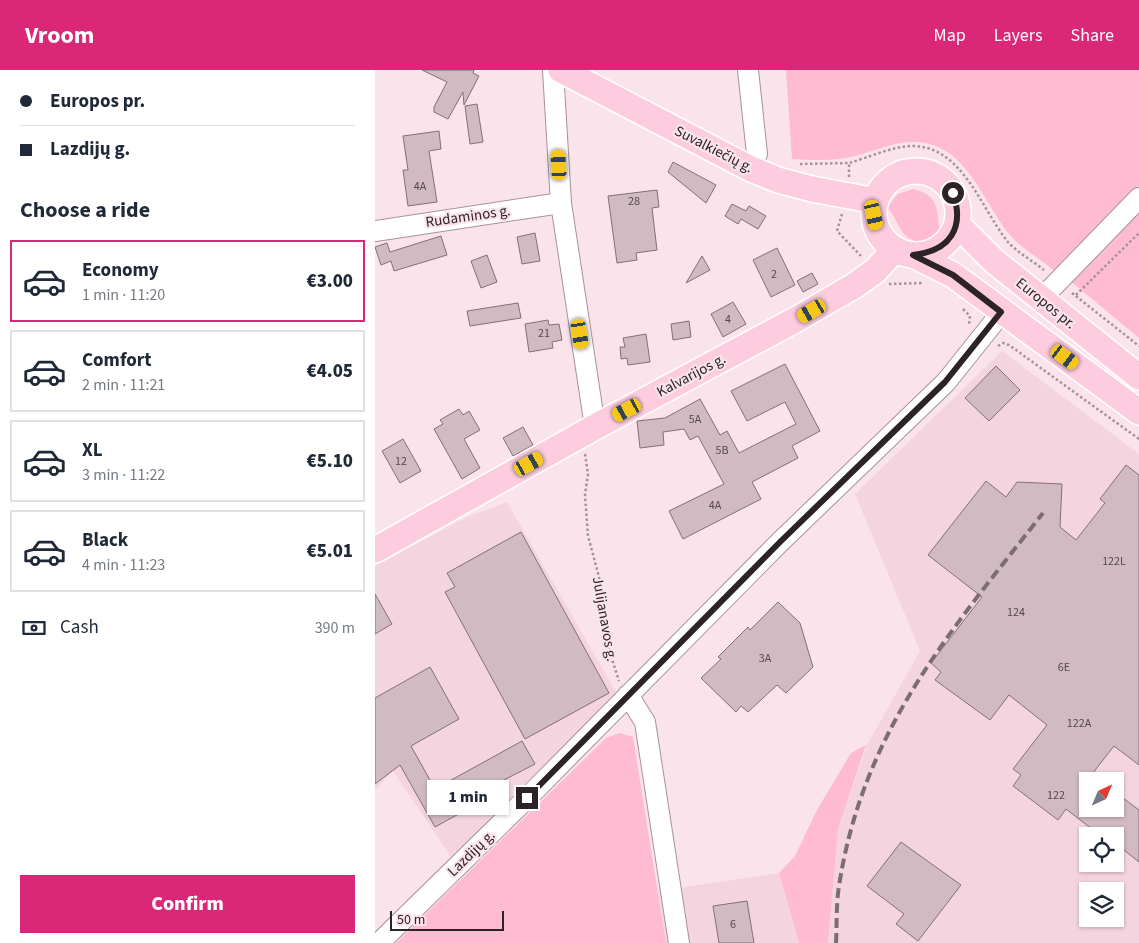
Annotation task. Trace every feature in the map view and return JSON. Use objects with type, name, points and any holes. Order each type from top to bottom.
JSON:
[{"type":"main road","name":"Suvalkiečių g.","points":[[561,70],[751,169],[778,180],[803,187],[876,201]]},
{"type":"main road","points":[[876,201],[884,185],[897,176],[913,171],[929,173],[943,180],[953,193],[958,208],[957,224],[951,237],[941,247],[928,254],[904,252]]},
{"type":"main road","name":"Europos pr.","points":[[876,201],[874,215],[877,229],[884,240],[904,252],[953,275],[1139,412]]},
{"type":"main road","name":"Europos pr.","points":[[957,224],[994,262],[1139,377]]},
{"type":"main road","name":"Kalvarijos g.","points":[[375,550],[586,432],[797,319],[854,286],[904,252]]},
{"type":"street","points":[[553,70],[561,203],[586,432]]},
{"type":"street","points":[[748,70],[757,154],[751,169]]},
{"type":"street","points":[[1041,299],[1139,198]]},
{"type":"street","name":"Rudaminos g.","points":[[375,231],[561,203]]},
{"type":"street","name":"Lazdijų g.","points":[[379,943],[780,542],[945,382],[1001,312]]},
{"type":"street","points":[[628,695],[645,722],[679,943]]},
{"type":"path","points":[[792,162],[801,164],[849,163]]},
{"type":"path","points":[[1075,295],[1139,233]]},
{"type":"path","name":"Julijanavos g.","points":[[586,432],[588,474],[585,495],[588,536],[599,577],[610,653],[617,678],[628,695]]},
{"type":"shaded area","points":[[786,70],[1139,70],[1139,186],[1055,271],[1010,235],[981,190],[959,162],[946,151],[930,144],[903,143],[839,159],[792,159]]},
{"type":"shaded area","points":[[913,189],[929,196],[936,206],[941,236],[937,239],[927,242],[912,240],[904,234],[887,207],[898,194]]},
{"type":"shaded area","points":[[1139,209],[1139,338],[1069,280]]},
{"type":"shaded area","points":[[1002,351],[1139,454],[1139,943],[828,943],[838,829],[867,745],[920,651],[855,494]]},
{"type":"shaded area","points":[[507,502],[617,694],[451,857],[393,771],[375,790],[375,566],[465,518]]},
{"type":"shaded area","points":[[619,733],[633,737],[666,943],[396,943],[606,738]]},
{"type":"shaded area","points":[[866,745],[838,829],[828,943],[799,943],[779,873],[795,856],[817,810],[851,753]]},
{"type":"shaded area","points":[[779,873],[799,943],[666,943],[658,891]]},
{"type":"building","points":[[422,70],[474,70],[473,73],[479,76],[464,105],[463,92],[448,119],[434,112],[434,107],[447,82]]},
{"type":"building","points":[[477,104],[483,142],[470,144],[465,106]]},
{"type":"building","points":[[439,131],[441,149],[429,151],[437,202],[408,206],[403,170],[408,170],[403,136]]},
{"type":"building","points":[[673,162],[716,185],[706,203],[668,172]]},
{"type":"building","points":[[657,190],[659,207],[652,208],[657,250],[636,253],[637,260],[617,263],[608,196]]},
{"type":"building","points":[[732,204],[746,211],[749,206],[766,216],[758,229],[741,219],[738,224],[725,216]]},
{"type":"building","points":[[535,233],[540,261],[522,264],[517,237]]},
{"type":"building","points":[[441,236],[447,255],[394,271],[391,261],[381,265],[375,247],[387,243],[390,252]]},
{"type":"building","points":[[777,248],[795,285],[771,297],[753,260]]},
{"type":"building","points":[[487,255],[497,282],[481,288],[471,261]]},
{"type":"building","points":[[702,256],[710,270],[686,283]]},
{"type":"building","points":[[812,273],[818,284],[803,292],[797,281]]},
{"type":"building","points":[[733,302],[746,324],[723,337],[711,314]]},
{"type":"building","points":[[518,303],[521,318],[470,326],[467,311]]},
{"type":"building","points":[[548,320],[549,325],[559,324],[562,340],[552,342],[553,348],[529,352],[525,324]]},
{"type":"building","points":[[689,321],[691,337],[673,340],[671,324]]},
{"type":"building","points":[[646,334],[650,362],[628,365],[627,358],[621,359],[620,347],[625,347],[623,338]]},
{"type":"building","points":[[785,364],[820,431],[792,446],[798,458],[752,482],[761,499],[683,539],[669,511],[724,484],[698,436],[690,440],[684,429],[663,432],[664,445],[640,448],[637,421],[665,418],[700,399],[720,435],[727,431],[739,453],[796,424],[785,402],[747,421],[731,391]]},
{"type":"building","points":[[996,366],[1020,390],[989,421],[965,398]]},
{"type":"building","points":[[459,409],[463,415],[469,411],[480,430],[464,439],[480,468],[462,479],[434,429],[443,424],[440,420]]},
{"type":"building","points":[[523,427],[533,445],[513,456],[503,438]]},
{"type":"building","points":[[403,439],[421,471],[400,483],[382,451]]},
{"type":"building","points":[[1126,465],[1139,475],[1139,765],[1114,746],[1094,772],[1079,772],[1079,818],[1124,818],[1124,799],[1139,810],[1139,862],[1124,850],[1124,827],[1089,827],[1066,809],[1058,820],[1013,786],[1021,775],[1013,769],[1047,725],[1009,695],[990,720],[935,680],[941,672],[931,663],[982,597],[928,555],[986,481],[1006,497],[1017,482],[1062,484],[1060,527],[1076,540],[1105,503],[1100,499]]},
{"type":"building","points":[[521,532],[609,693],[525,739],[445,592],[455,587],[447,573]]},
{"type":"building","points":[[375,594],[392,624],[375,634]]},
{"type":"building","points":[[778,602],[800,623],[813,667],[786,693],[777,685],[748,712],[741,706],[736,712],[701,678],[721,659],[718,657],[748,627],[750,630]]},
{"type":"building","points":[[430,667],[459,719],[411,746],[435,789],[522,741],[535,764],[502,781],[506,788],[435,827],[400,765],[375,784],[375,698]]},
{"type":"building","points":[[901,842],[961,885],[918,941],[896,924],[904,914],[867,886]]},
{"type":"building","points":[[747,901],[754,943],[719,943],[713,906]]},
{"type":"railway","points":[[836,943],[838,893],[851,830],[868,779],[889,732],[915,686],[943,643],[1043,513]]},
{"type":"route","points":[[527,798],[780,542],[945,382],[1001,312],[953,275],[935,264],[913,255],[928,254],[941,247],[951,237],[957,224],[958,208],[953,193]]}]
